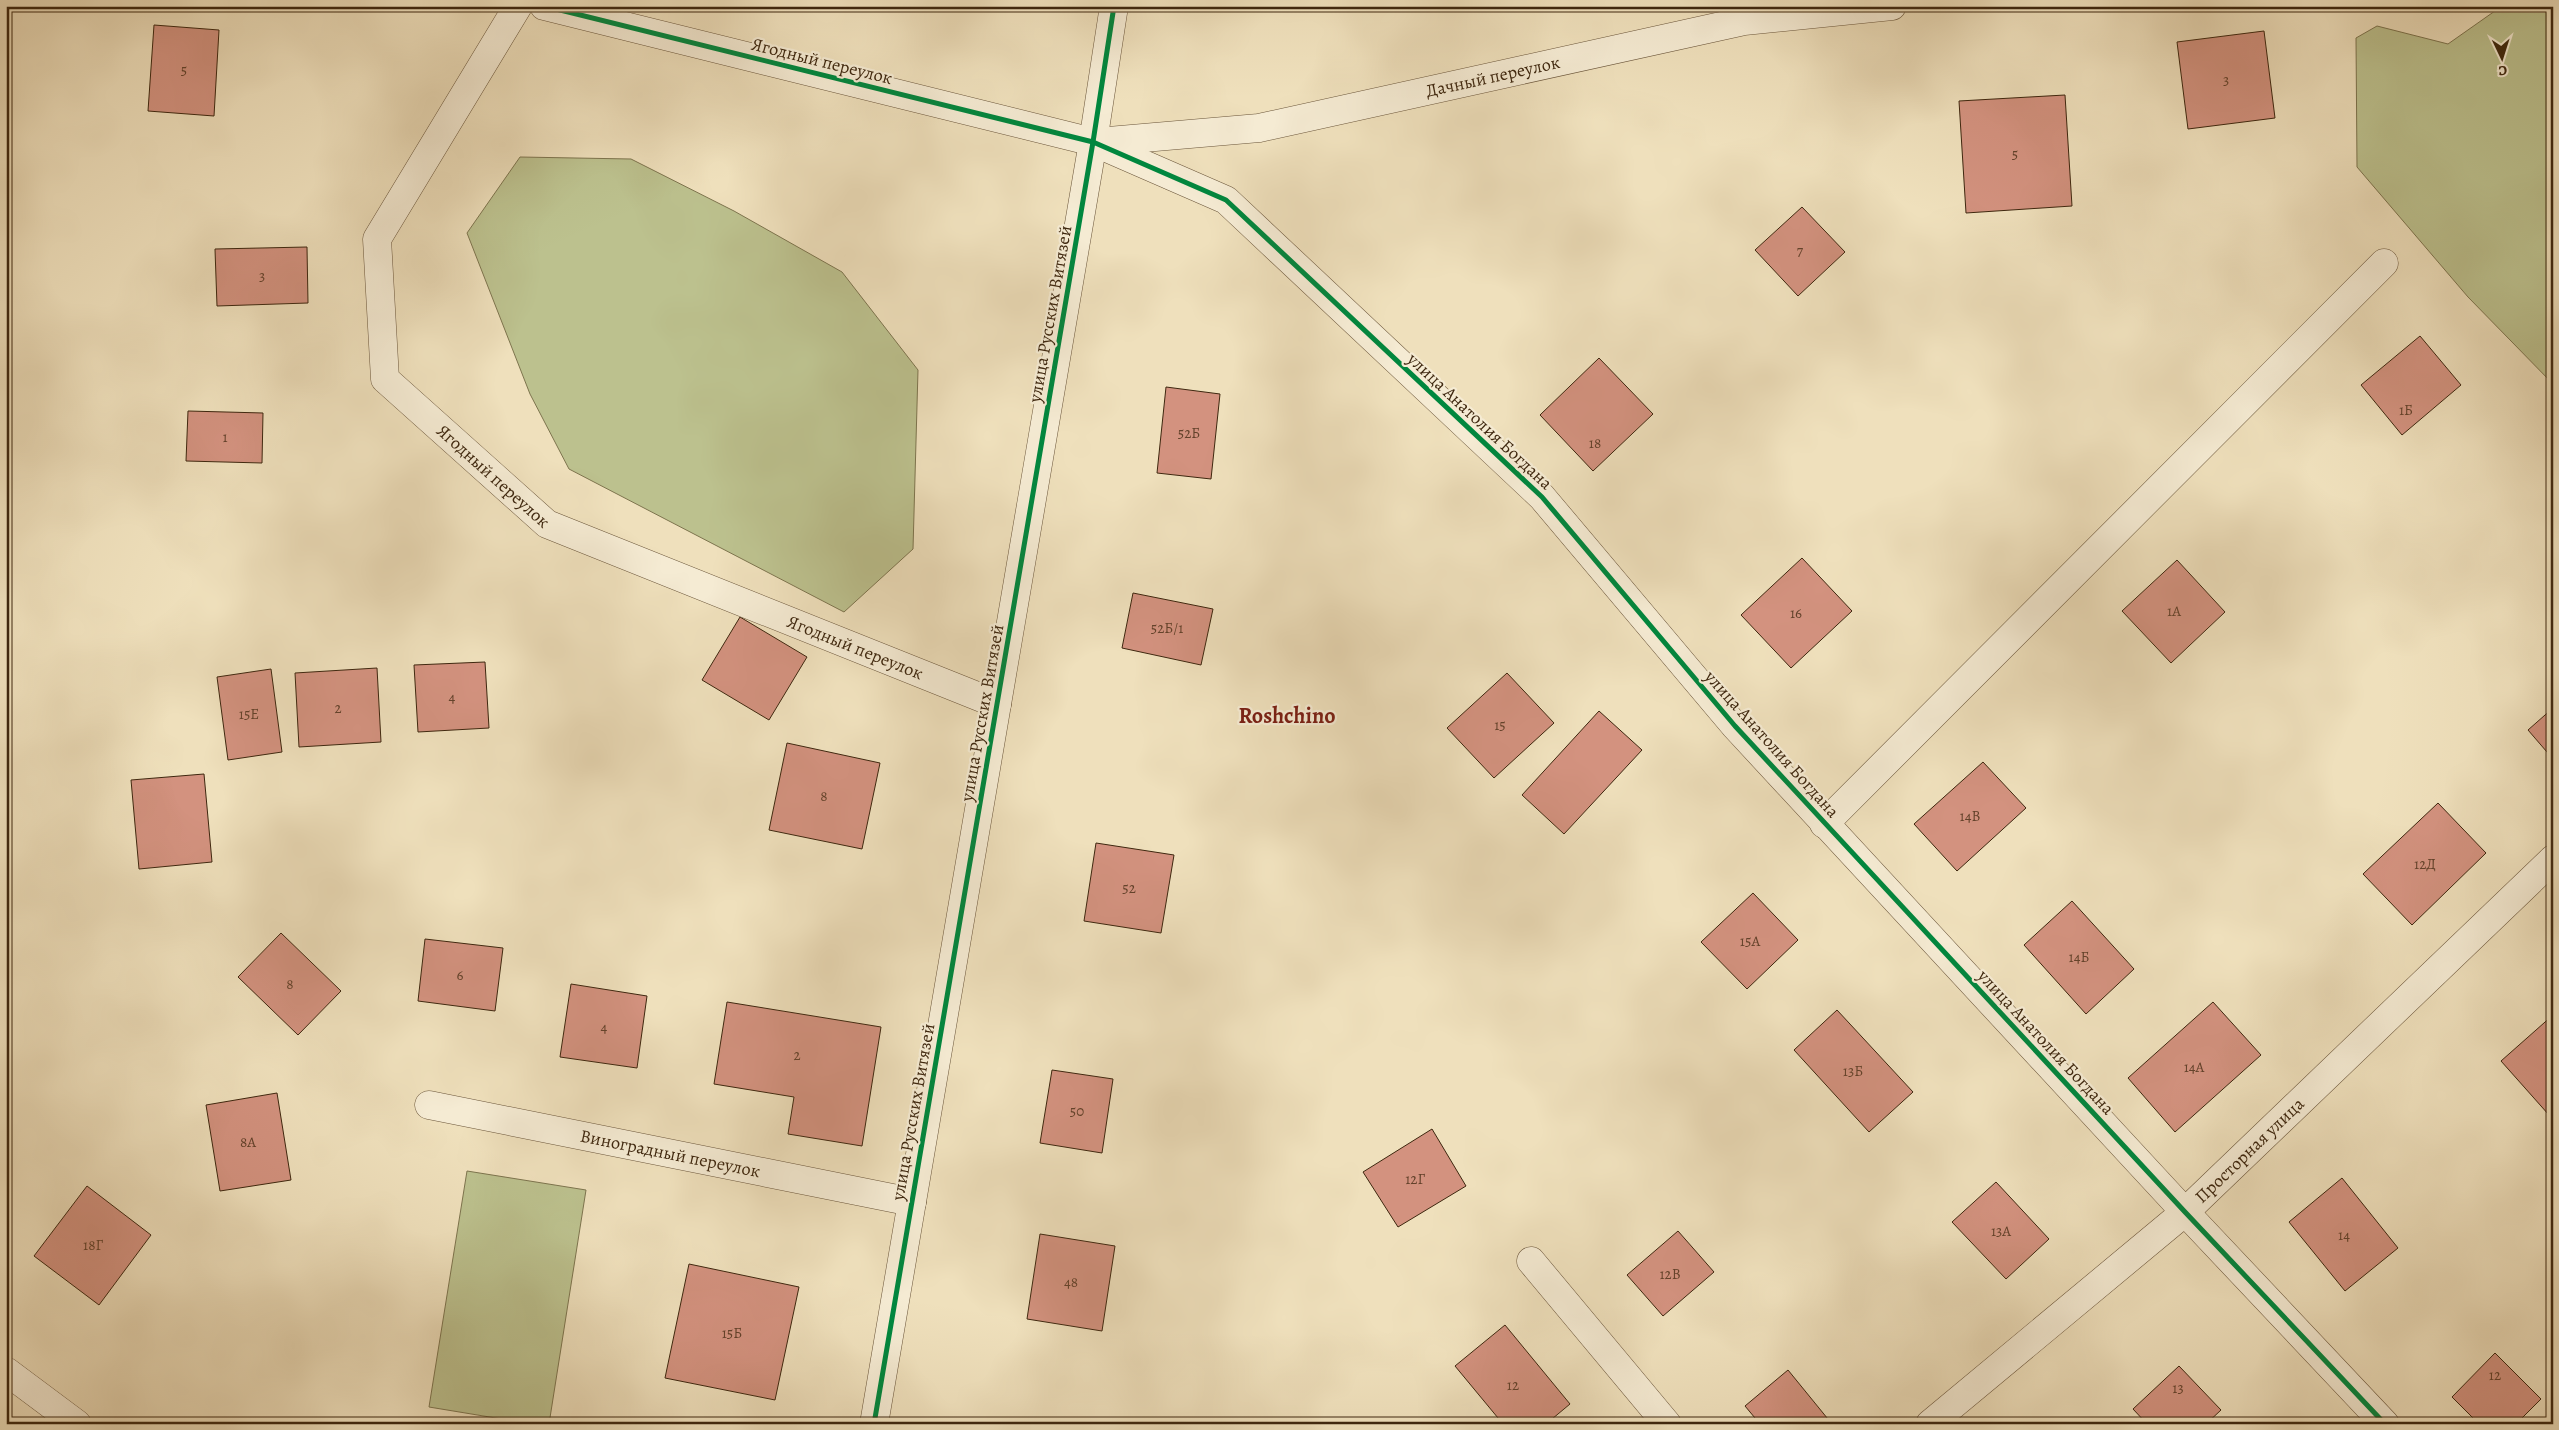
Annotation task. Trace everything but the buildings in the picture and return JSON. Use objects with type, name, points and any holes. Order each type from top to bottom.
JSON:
[{"type":"street","name":"Ягодный переулок","points":[[518,6],[377,239],[385,379],[547,524],[997,704]]},
{"type":"street","name":"Ягодный переулок","points":[[544,6],[1093,142]]},
{"type":"street","name":"улица Русских Витязей","points":[[874,1424],[1093,142],[1114,6]]},
{"type":"street","name":"Дачный переулок","points":[[1093,142],[1259,128],[1742,14],[1892,6]]},
{"type":"street","name":"улица Анатолия Богдана","points":[[1093,142],[1226,200],[1542,497],[1734,726],[2185,1212],[2385,1424]]},
{"type":"street","points":[[1824,824],[2384,263]]},
{"type":"street","name":"Просторная улица","points":[[1930,1424],[2185,1212],[2553,859]]},
{"type":"street","name":"Виноградный переулок","points":[[429,1105],[912,1202]]},
{"type":"street","points":[[1531,1261],[1667,1424]]},
{"type":"street","points":[[6,1371],[77,1424]]},
{"type":"green space","points":[[2502,6],[2553,6],[2553,384],[2468,297],[2357,167],[2356,38],[2377,26],[2448,44]]},
{"type":"green space","points":[[520,157],[631,159],[734,211],[842,272],[918,370],[913,549],[844,612],[569,469],[530,394],[467,233]]},
{"type":"green space","points":[[467,1171],[586,1190],[549,1424],[532,1424],[429,1407]]},
{"type":"cycle path","points":[[544,6],[1093,142],[1226,200],[1542,497],[1735,726],[2185,1212],[2385,1424]]},
{"type":"cycle path","points":[[874,1424],[1093,142],[1114,6]]},
{"type":"district","name":"Roshchino","points":[[1287,715]]}]
